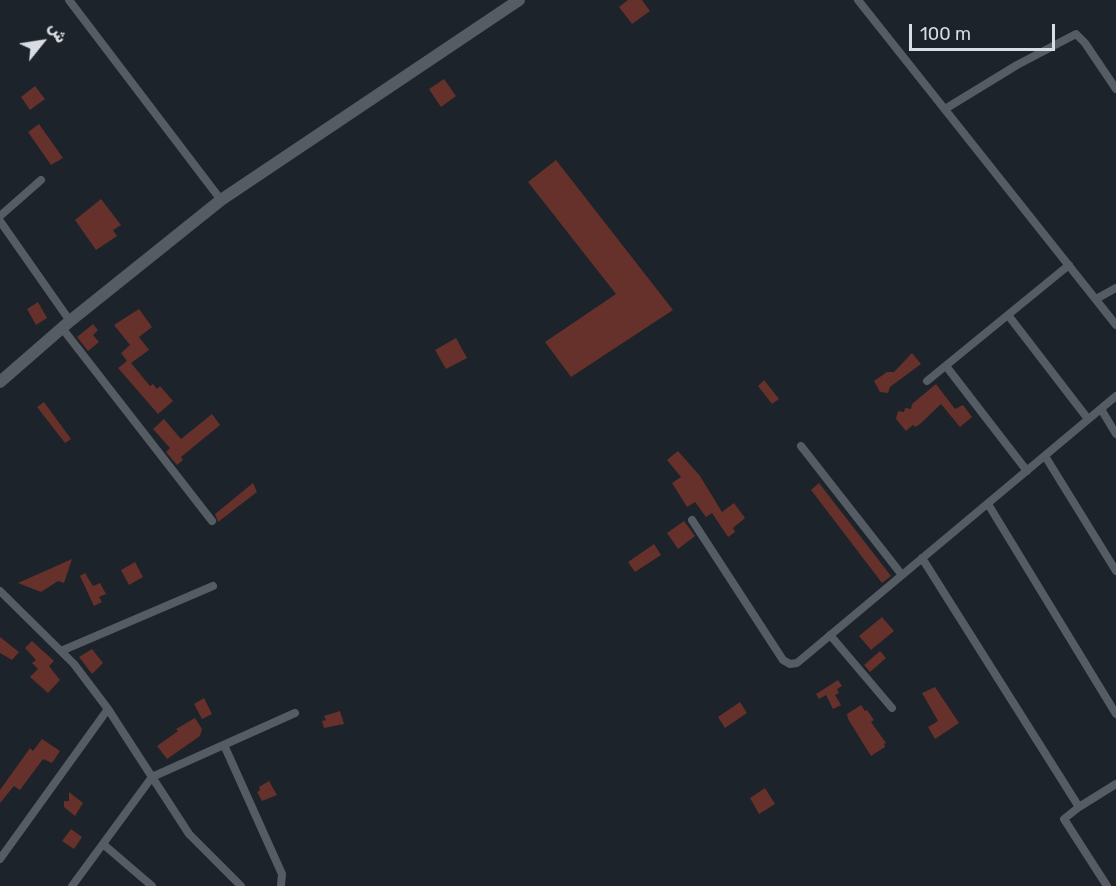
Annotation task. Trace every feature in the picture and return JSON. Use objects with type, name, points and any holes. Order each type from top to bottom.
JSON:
[{"type":"main road","points":[[0,382],[66,325],[221,200],[519,0]]},
{"type":"street","points":[[69,0],[221,200]]},
{"type":"street","points":[[858,0],[1116,324]]},
{"type":"street","points":[[945,109],[1017,64],[1076,34],[1085,43],[1116,89]]},
{"type":"street","points":[[0,216],[41,180]]},
{"type":"street","points":[[0,221],[66,325],[212,521]]},
{"type":"street","points":[[927,381],[1069,265]]},
{"type":"street","points":[[1096,299],[1116,288]]},
{"type":"street","points":[[1008,315],[1088,419]]},
{"type":"street","points":[[946,366],[1027,471]]},
{"type":"street","points":[[692,520],[783,660],[790,664],[797,663],[1116,396]]},
{"type":"street","points":[[1101,409],[1116,434]]},
{"type":"street","points":[[801,446],[903,575]]},
{"type":"street","points":[[1045,456],[1116,571]]},
{"type":"street","points":[[988,504],[1116,714]]},
{"type":"street","points":[[922,558],[1079,807]]},
{"type":"street","points":[[61,651],[213,586]]},
{"type":"street","points":[[0,591],[61,651],[108,709],[189,834],[241,886]]},
{"type":"street","points":[[830,635],[892,708]]},
{"type":"street","points":[[0,859],[108,709]]},
{"type":"street","points":[[72,886],[152,777],[295,713]]},
{"type":"street","points":[[224,745],[282,874],[281,886]]},
{"type":"street","points":[[1107,886],[1064,819],[1116,784]]},
{"type":"street","points":[[103,844],[152,886]]},
{"type":"building","points":[[628,0],[642,0],[650,11],[632,24],[619,7]]},
{"type":"building","points":[[444,79],[456,96],[441,107],[429,89]]},
{"type":"building","points":[[35,86],[45,99],[30,110],[21,97]]},
{"type":"building","points":[[39,124],[63,158],[51,165],[28,132]]},
{"type":"building","points":[[556,160],[673,310],[571,377],[545,342],[616,294],[528,182]]},
{"type":"building","points":[[101,199],[121,225],[113,230],[117,236],[96,250],[75,220]]},
{"type":"building","points":[[38,302],[47,318],[36,325],[27,309]]},
{"type":"building","points":[[139,309],[152,327],[139,337],[149,350],[131,363],[150,386],[153,384],[157,389],[160,386],[173,401],[158,414],[118,368],[127,361],[121,353],[130,345],[114,325]]},
{"type":"building","points":[[93,324],[98,330],[93,335],[99,342],[88,351],[77,337]]},
{"type":"building","points":[[456,338],[467,358],[446,369],[435,350]]},
{"type":"building","points":[[912,353],[921,364],[890,387],[888,393],[880,392],[874,381],[887,372],[894,372]]},
{"type":"building","points":[[764,380],[779,399],[772,404],[758,386]]},
{"type":"building","points":[[936,384],[955,409],[963,405],[972,417],[960,427],[941,404],[920,424],[915,427],[913,425],[906,431],[896,419],[898,411],[904,412],[905,408],[911,409],[912,404]]},
{"type":"building","points":[[44,402],[71,439],[65,443],[37,407]]},
{"type":"building","points":[[212,414],[220,425],[181,457],[183,460],[177,465],[166,452],[170,448],[153,429],[164,419],[181,439]]},
{"type":"building","points":[[678,451],[700,476],[722,512],[734,503],[745,518],[733,528],[735,532],[728,537],[712,513],[706,517],[695,502],[687,507],[672,483],[681,477],[667,460]]},
{"type":"building","points":[[253,483],[257,492],[218,522],[215,514]]},
{"type":"building","points":[[819,483],[891,576],[882,583],[811,490]]},
{"type":"building","points":[[684,521],[695,536],[678,549],[667,533]]},
{"type":"building","points":[[654,544],[661,555],[635,572],[628,562]]},
{"type":"building","points":[[72,559],[64,583],[58,581],[41,592],[18,583]]},
{"type":"building","points":[[135,562],[143,577],[129,585],[121,570]]},
{"type":"building","points":[[85,573],[93,586],[100,583],[106,594],[99,597],[102,602],[94,606],[80,576]]},
{"type":"building","points":[[882,617],[894,631],[871,650],[859,636]]},
{"type":"building","points":[[0,637],[19,652],[12,660],[0,653]]},
{"type":"building","points":[[32,641],[54,661],[49,666],[60,680],[48,693],[30,677],[38,669],[32,663],[36,660],[25,648]]},
{"type":"building","points":[[92,649],[103,663],[92,674],[79,657]]},
{"type":"building","points":[[880,651],[886,658],[870,672],[864,665]]},
{"type":"building","points":[[838,680],[842,686],[837,689],[839,693],[835,695],[841,705],[833,709],[826,695],[819,699],[816,694]]},
{"type":"building","points":[[935,687],[959,723],[935,739],[928,727],[938,721],[922,693]]},
{"type":"building","points":[[204,698],[212,714],[202,719],[194,704]]},
{"type":"building","points":[[740,702],[747,713],[725,728],[718,717]]},
{"type":"building","points":[[861,705],[874,720],[871,722],[886,743],[885,747],[871,756],[847,714]]},
{"type":"building","points":[[340,711],[344,724],[324,728],[322,721],[326,720],[324,716]]},
{"type":"building","points":[[195,718],[202,729],[200,736],[167,759],[157,746],[178,731],[176,729]]},
{"type":"building","points":[[42,739],[60,751],[52,763],[43,759],[20,790],[14,786],[0,803],[0,790],[30,748],[33,751]]},
{"type":"building","points":[[269,781],[277,795],[262,801],[257,792],[260,790],[259,787]]},
{"type":"building","points":[[765,788],[775,804],[759,814],[750,798]]},
{"type":"building","points":[[69,792],[83,803],[75,816],[64,807],[64,801],[69,801]]},
{"type":"building","points":[[71,829],[82,837],[74,849],[62,841]]}]
